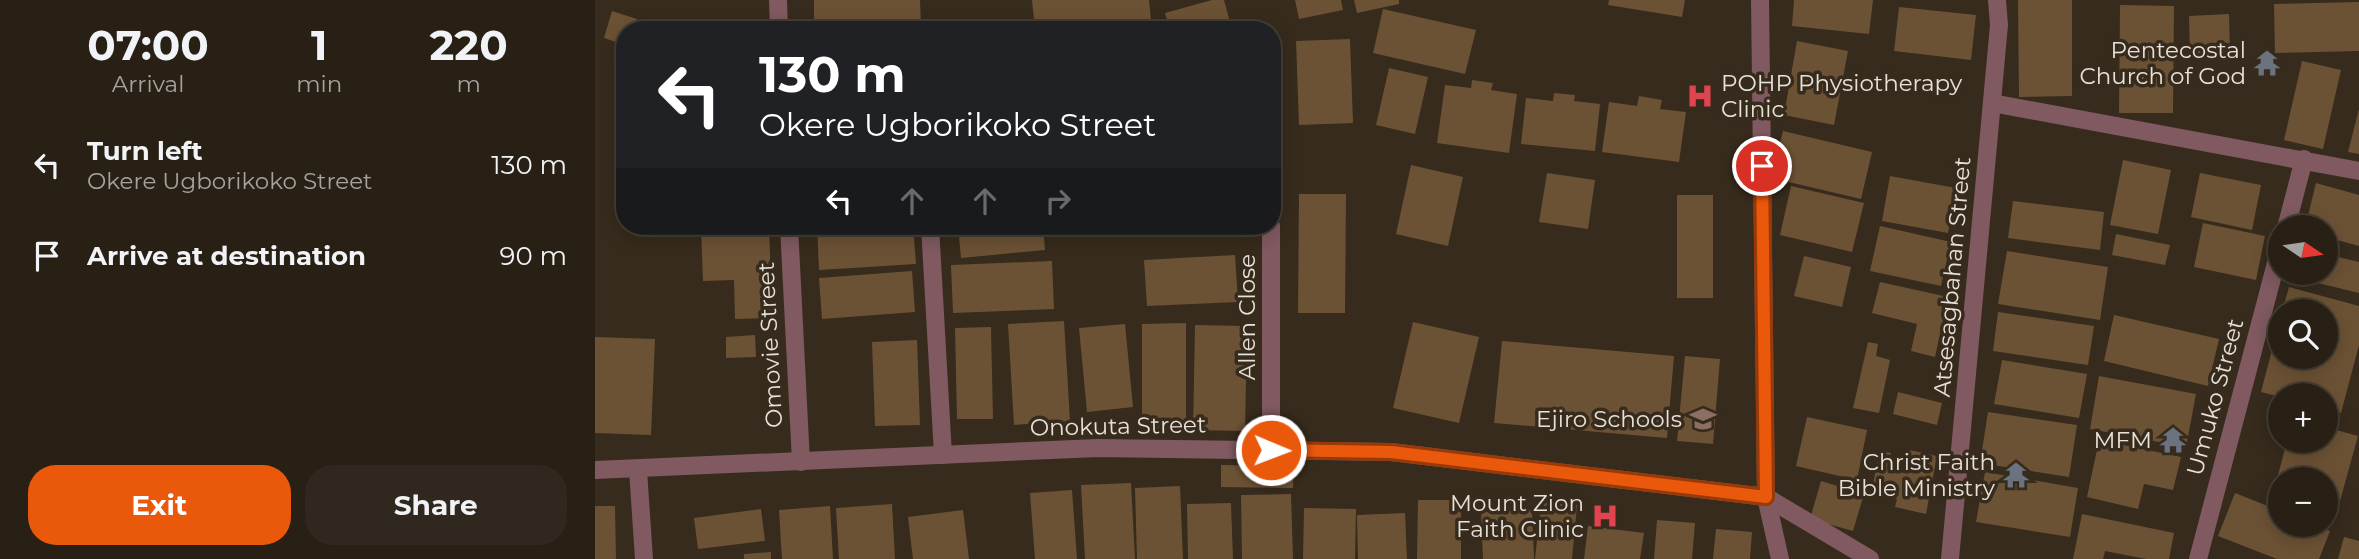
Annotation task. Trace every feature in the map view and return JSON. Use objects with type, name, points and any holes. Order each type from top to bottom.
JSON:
[{"type":"street","points":[[778,0],[779,21]]},
{"type":"street","points":[[1760,0],[1766,497],[1780,559]]},
{"type":"street","name":"Atsesagbahan Street","points":[[1950,559],[1999,25],[1997,0]]},
{"type":"street","points":[[1992,103],[2359,171]]},
{"type":"street","points":[[2289,215],[2304,159]]},
{"type":"street","name":"Omovie Street","points":[[789,235],[801,463]]},
{"type":"street","points":[[931,235],[943,455]]},
{"type":"street","name":"Allen Close","points":[[1271,235],[1271,450]]},
{"type":"street","name":"Umuko Street","points":[[2198,559],[2270,285]]},
{"type":"street","name":"Onokuta Street","points":[[595,470],[1098,448],[1391,452],[1766,497]]},
{"type":"street","points":[[638,470],[644,559]]},
{"type":"street","points":[[1766,497],[1870,559]]},
{"type":"building","points":[[814,0],[920,0],[921,21],[814,21]]},
{"type":"building","points":[[1032,0],[1149,0],[1151,20],[1139,21],[1034,21]]},
{"type":"building","points":[[1212,0],[1224,0],[1230,21],[1167,21],[1165,13]]},
{"type":"building","points":[[1295,0],[1341,0],[1343,10],[1299,19]]},
{"type":"building","points":[[1354,0],[1399,0],[1399,4],[1357,13]]},
{"type":"building","points":[[1609,0],[1685,0],[1682,17],[1608,5]]},
{"type":"building","points":[[1794,0],[1873,0],[1869,34],[1792,26]]},
{"type":"building","points":[[2018,0],[2072,0],[2072,96],[2019,97]]},
{"type":"building","points":[[2359,2],[2359,51],[2275,53],[2274,4]]},
{"type":"building","points":[[2120,5],[2174,6],[2173,113],[2119,113]]},
{"type":"building","points":[[1899,7],[1976,15],[1971,60],[1894,51]]},
{"type":"building","points":[[1383,9],[1476,30],[1465,74],[1373,53]]},
{"type":"building","points":[[612,11],[637,19],[616,21],[616,42],[604,38]]},
{"type":"building","points":[[2229,14],[2230,53],[2190,54],[2189,16]]},
{"type":"building","points":[[937,19],[1029,19],[1029,21]]},
{"type":"building","points":[[1350,39],[1353,123],[1299,125],[1296,41]]},
{"type":"building","points":[[1797,41],[1848,51],[1834,125],[1784,115]]},
{"type":"building","points":[[2302,61],[2341,70],[2323,149],[2284,140]]},
{"type":"building","points":[[1389,68],[1428,77],[1415,134],[1376,125]]},
{"type":"building","points":[[1472,80],[1493,83],[1491,90],[1517,94],[1509,153],[1437,143],[1445,85],[1471,88]]},
{"type":"building","points":[[1554,93],[1575,95],[1574,101],[1600,104],[1595,151],[1521,144],[1526,98],[1553,101]]},
{"type":"building","points":[[1639,96],[1662,100],[1660,109],[1686,112],[1679,162],[1602,152],[1609,102],[1637,106]]},
{"type":"building","points":[[2359,109],[2359,154],[2348,152]]},
{"type":"building","points":[[1783,131],[1872,152],[1861,199],[1772,178]]},
{"type":"building","points":[[2123,160],[2171,170],[2158,234],[2110,225]]},
{"type":"building","points":[[1411,165],[1463,177],[1448,246],[1396,234]]},
{"type":"building","points":[[1547,173],[1595,180],[1588,229],[1539,222]]},
{"type":"building","points":[[2200,173],[2261,185],[2252,230],[2191,217]]},
{"type":"building","points":[[1890,176],[1956,188],[1948,233],[1882,221]]},
{"type":"building","points":[[2316,183],[2359,195],[2359,246],[2338,240],[2338,215],[2308,215]]},
{"type":"building","points":[[1791,186],[1864,203],[1852,252],[1780,235]]},
{"type":"building","points":[[1299,194],[1346,194],[1345,313],[1298,313]]},
{"type":"building","points":[[1677,195],[1713,195],[1713,298],[1677,298]]},
{"type":"building","points":[[2013,201],[2104,212],[2100,250],[2008,238]]},
{"type":"building","points":[[2203,223],[2265,236],[2256,280],[2194,267]]},
{"type":"building","points":[[1880,226],[1951,242],[1941,286],[1870,271]]},
{"type":"building","points":[[2116,234],[2170,245],[2165,265],[2112,255]]},
{"type":"building","points":[[701,235],[769,235],[772,318],[735,319],[734,280],[703,281]]},
{"type":"building","points":[[817,235],[914,235],[916,264],[819,270]]},
{"type":"building","points":[[959,235],[1044,235],[1045,250],[961,258]]},
{"type":"building","points":[[2007,251],[2108,267],[2100,320],[1998,304]]},
{"type":"building","points":[[1235,255],[1238,302],[1147,306],[1144,260]]},
{"type":"building","points":[[1804,256],[1851,267],[1842,307],[1794,296]]},
{"type":"building","points":[[2338,257],[2359,262],[2359,293],[2326,285],[2338,285]]},
{"type":"building","points":[[1052,261],[1054,309],[953,313],[951,265]]},
{"type":"building","points":[[912,271],[915,312],[822,319],[819,278]]},
{"type":"building","points":[[1880,282],[1948,297],[1935,357],[1911,351],[1917,324],[1872,313]]},
{"type":"building","points":[[2289,287],[2333,299],[2286,299]]},
{"type":"building","points":[[2338,300],[2359,306],[2359,345],[2341,413],[2338,412],[2338,383],[2268,383],[2268,394],[2261,392],[2268,365],[2268,369],[2338,369]]},
{"type":"building","points":[[1998,312],[2094,326],[2088,365],[1993,351]]},
{"type":"building","points":[[2114,315],[2219,339],[2208,386],[2104,361]]},
{"type":"building","points":[[1064,321],[1070,421],[1014,425],[1008,324]]},
{"type":"building","points":[[1413,322],[1479,337],[1459,423],[1393,408]]},
{"type":"building","points":[[1186,323],[1186,429],[1142,429],[1142,324]]},
{"type":"building","points":[[1125,324],[1133,407],[1087,412],[1079,328]]},
{"type":"building","points":[[1195,325],[1247,326],[1245,431],[1193,430]]},
{"type":"building","points":[[991,327],[993,419],[957,419],[955,328]]},
{"type":"building","points":[[755,335],[756,357],[726,358],[726,337]]},
{"type":"building","points":[[595,337],[655,339],[651,435],[595,433]]},
{"type":"building","points":[[917,340],[920,425],[875,426],[872,342]]},
{"type":"building","points":[[1502,341],[1674,356],[1667,438],[1494,423]]},
{"type":"building","points":[[1868,342],[1878,344],[1876,356],[1890,360],[1879,413],[1853,408]]},
{"type":"building","points":[[1685,356],[1720,359],[1713,444],[1677,441]]},
{"type":"building","points":[[2002,360],[2087,374],[2079,418],[1994,404]]},
{"type":"building","points":[[2099,376],[2196,394],[2186,447],[2090,429]]},
{"type":"building","points":[[1898,392],[1942,403],[1937,425],[1893,414]]},
{"type":"building","points":[[1988,412],[2077,425],[2069,477],[1980,463]]},
{"type":"building","points":[[1807,417],[1867,430],[1857,480],[1796,466]]},
{"type":"building","points":[[2338,430],[2358,436],[2338,508],[2338,467],[2280,467],[2284,453],[2338,453]]},
{"type":"building","points":[[2099,440],[2181,457],[2173,490],[2144,484],[2138,509],[2087,497]]},
{"type":"building","points":[[1909,450],[1937,456],[1926,514],[1895,507],[1897,499],[1871,493],[1880,451],[1891,453],[1887,469],[1904,473]]},
{"type":"building","points":[[1221,465],[1294,466],[1293,488],[1221,487]]},
{"type":"building","points":[[1985,472],[2078,488],[2070,537],[1976,522]]},
{"type":"building","points":[[1821,481],[1864,494],[1853,531],[1810,519]]},
{"type":"building","points":[[1131,483],[1135,559],[1085,559],[1081,485]]},
{"type":"building","points":[[1180,486],[1183,559],[1137,559],[1135,488]]},
{"type":"building","points":[[1072,490],[1077,559],[1035,559],[1030,493]]},
{"type":"building","points":[[2235,493],[2268,506],[2268,537],[2328,537],[2319,559],[2277,559],[2218,536]]},
{"type":"building","points":[[1291,494],[1293,559],[1242,559],[1241,495]]},
{"type":"building","points":[[1418,500],[1461,500],[1461,559],[1417,559]]},
{"type":"building","points":[[1541,502],[1577,505],[1572,559],[1535,559]]},
{"type":"building","points":[[1231,503],[1233,559],[1188,559],[1187,504]]},
{"type":"building","points":[[892,504],[895,559],[839,559],[836,508]]},
{"type":"building","points":[[595,506],[615,506],[616,559],[595,559]]},
{"type":"building","points":[[830,506],[833,559],[782,559],[779,510]]},
{"type":"building","points":[[1304,508],[1356,509],[1355,559],[1303,559]]},
{"type":"building","points":[[761,509],[765,541],[698,549],[694,518]]},
{"type":"building","points":[[963,510],[969,559],[913,559],[908,517]]},
{"type":"building","points":[[1532,510],[1534,559],[1483,559],[1481,512]]},
{"type":"building","points":[[1405,513],[1407,559],[1358,559],[1357,515]]},
{"type":"building","points":[[2082,514],[2174,533],[2169,559],[2146,559],[2105,551],[2103,559],[2073,559]]},
{"type":"building","points":[[1657,520],[1695,523],[1692,559],[1654,559]]},
{"type":"building","points":[[1588,526],[1644,533],[1640,559],[1584,559]]},
{"type":"building","points":[[1716,529],[1752,532],[1750,559],[1713,559]]},
{"type":"building","points":[[2344,537],[2359,541],[2359,559],[2338,559]]},
{"type":"building","points":[[771,552],[771,559],[744,559],[744,554]]},
{"type":"place","name":"Pentecostal Church of God","points":[[2267,63]]},
{"type":"place","name":"POHP Physiotherapy Clinic","points":[[1700,96]]},
{"type":"place","name":"Ejiro Schools","points":[[1703,419]]},
{"type":"place","name":"MFM","points":[[2173,440]]},
{"type":"place","name":"Christ Faith Bible Ministry","points":[[2016,475]]},
{"type":"place","name":"Mount Zion Faith Clinic","points":[[1605,516]]},
{"type":"route","points":[[1271,450],[1391,452],[1766,497],[1762,166]]}]
